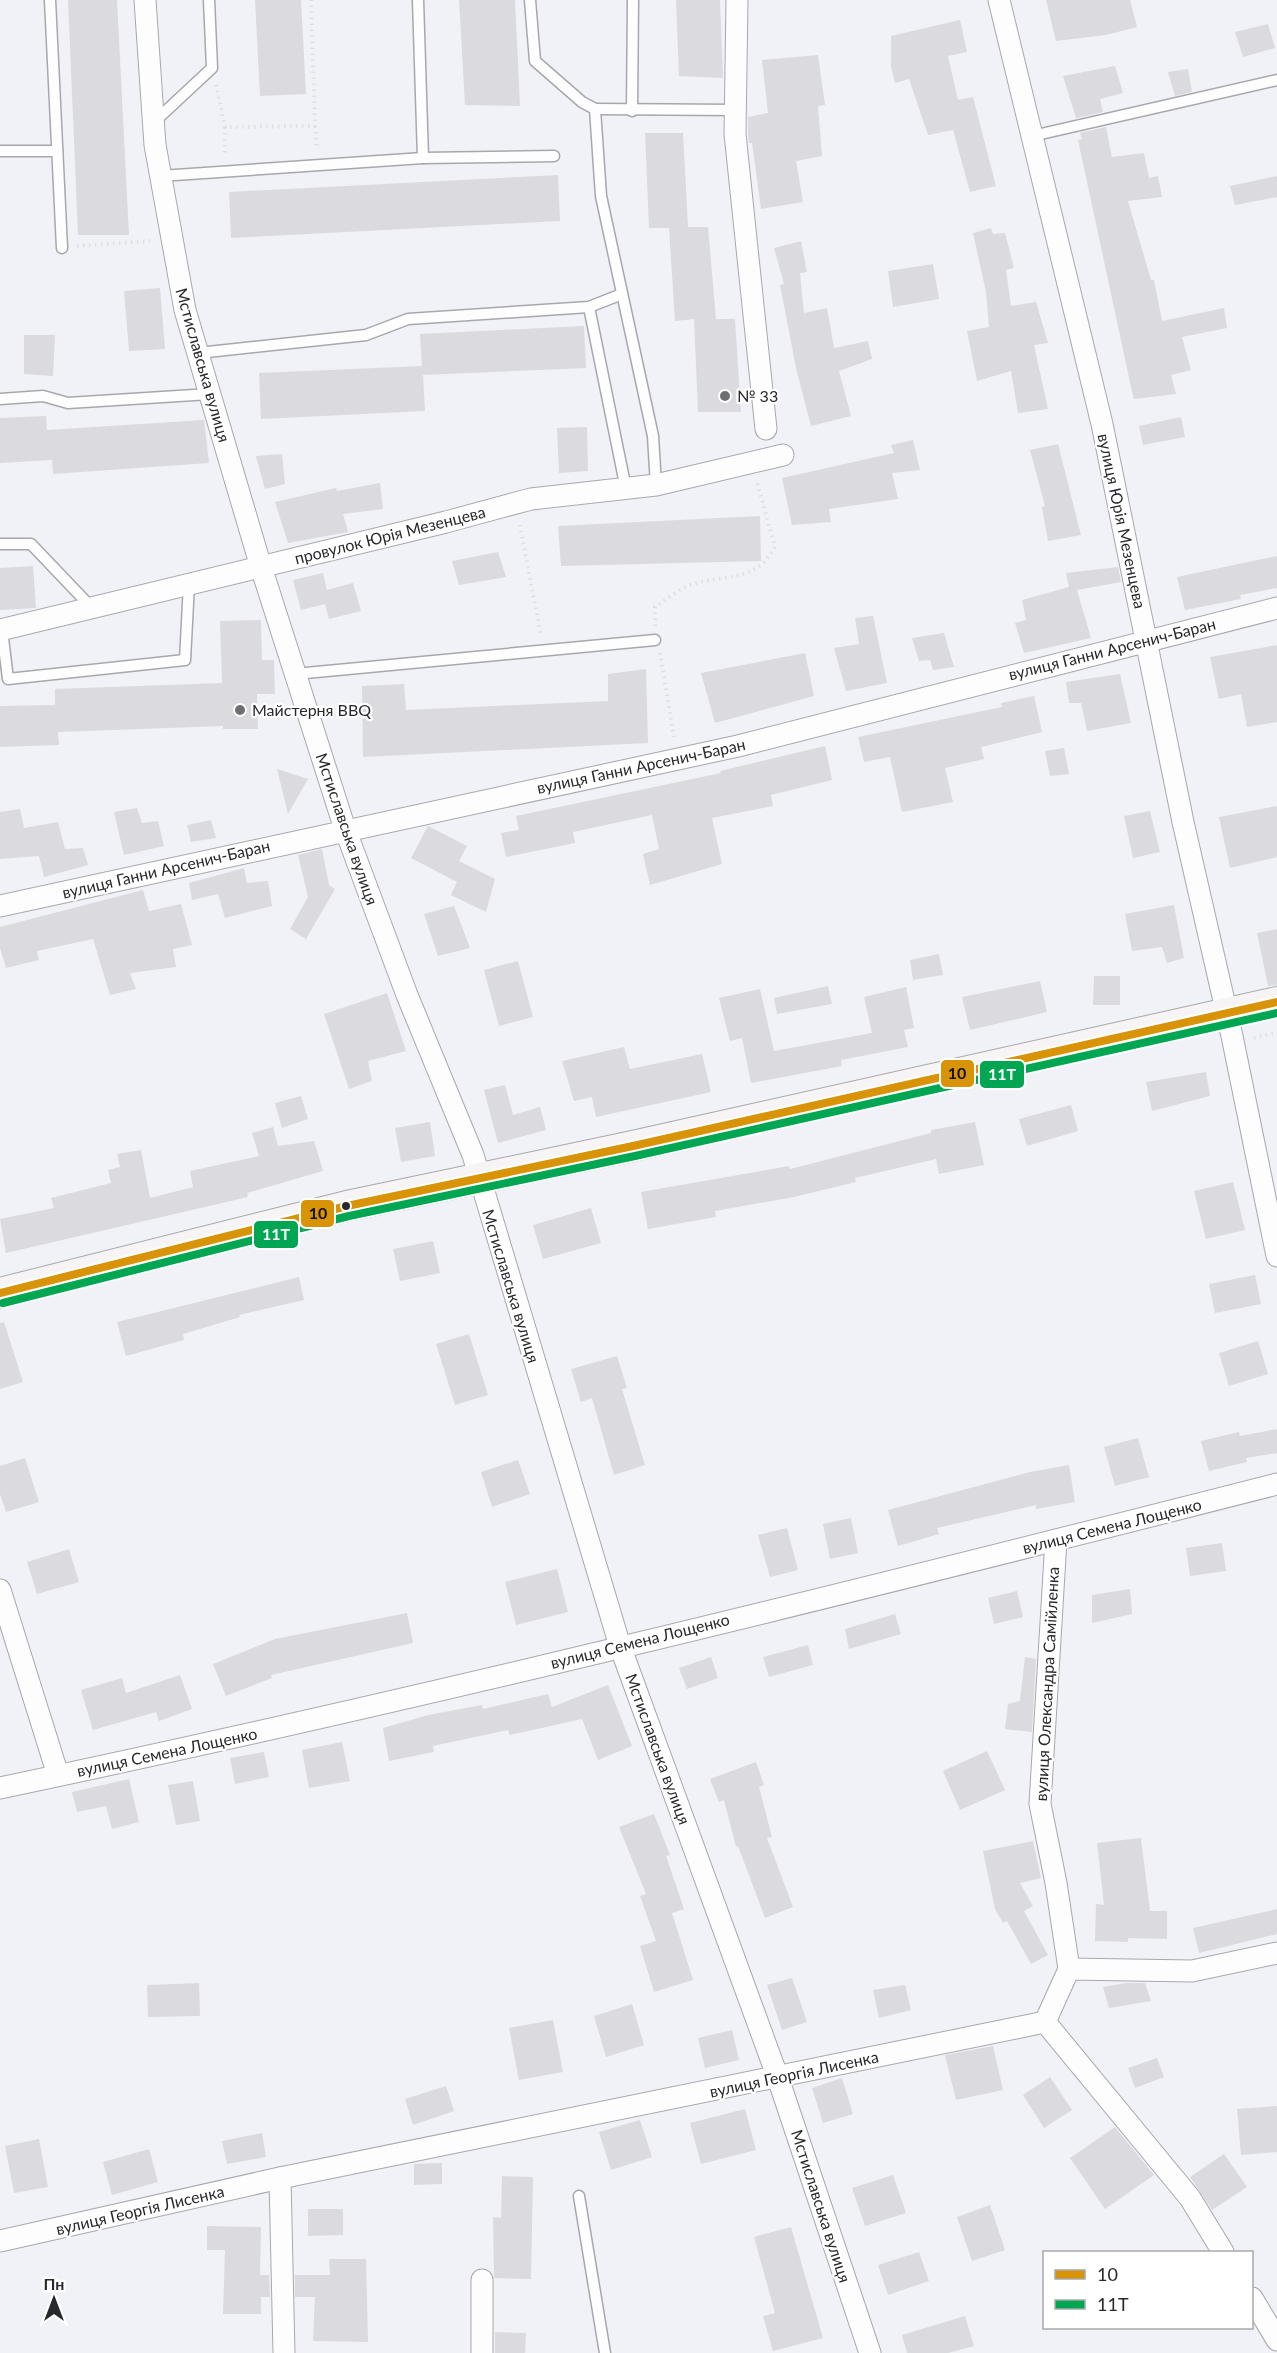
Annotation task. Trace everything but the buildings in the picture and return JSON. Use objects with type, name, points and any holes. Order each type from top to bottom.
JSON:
[{"type":"main road","points":[[0,1293],[347,1206],[480,1179],[1277,1002]]},
{"type":"street","name":"Мстиславська вулиця","points":[[145,0],[153,124],[160,176],[185,310],[261,567],[345,829],[407,995],[473,1155],[620,1646],[778,2078],[870,2353]]},
{"type":"street","points":[[738,0],[735,134],[766,429]]},
{"type":"street","name":"вулиця Юрія Мезенцева","points":[[999,0],[1102,424],[1183,822],[1277,1256]]},
{"type":"street","name":"провулок Юрія Мезенцева","points":[[1,630],[516,503],[656,485],[783,455]]},
{"type":"street","name":"вулиця Ганни Арсенич-Баран","points":[[0,906],[345,829],[750,743],[1277,608]]},
{"type":"street","name":"вулиця Семена Лощенко","points":[[0,1788],[334,1715],[1056,1540],[1277,1484]]},
{"type":"street","name":"вулиця Олександра Самійленка","points":[[1056,1540],[1040,1804],[1056,1883],[1069,1969]]},
{"type":"street","points":[[0,1590],[58,1775]]},
{"type":"street","points":[[1222,2251],[1190,2198],[1045,2022],[1069,1969],[1192,1971],[1277,1953]]},
{"type":"street","name":"вулиця Георгія Лисенка","points":[[0,2241],[280,2178],[1045,2022]]},
{"type":"street","points":[[280,2178],[284,2353]]},
{"type":"street","points":[[482,2280],[482,2353]]},
{"type":"street","points":[[1253,2301],[1277,2340]]},
{"type":"lane","points":[[50,0],[62,248]]},
{"type":"lane","points":[[153,124],[212,68],[209,0]]},
{"type":"lane","points":[[418,0],[423,158]]},
{"type":"lane","points":[[530,0],[535,60],[582,102],[595,109],[735,110]]},
{"type":"lane","points":[[632,111],[633,0]]},
{"type":"lane","points":[[1032,136],[1277,80]]},
{"type":"lane","points":[[595,109],[601,196],[653,436],[656,485]]},
{"type":"lane","points":[[0,151],[57,152]]},
{"type":"lane","points":[[160,176],[423,158],[554,156]]},
{"type":"lane","points":[[198,353],[366,334],[408,320],[589,307],[622,294]]},
{"type":"lane","points":[[589,307],[626,489]]},
{"type":"lane","points":[[0,399],[43,396],[68,403],[210,394]]},
{"type":"lane","points":[[0,544],[31,544],[92,608]]},
{"type":"lane","points":[[1,630],[8,679],[185,660],[189,584]]},
{"type":"lane","points":[[295,675],[655,640]]},
{"type":"lane","points":[[579,2196],[605,2353]]},
{"type":"path","points":[[225,127],[315,126],[311,0]]},
{"type":"path","points":[[212,68],[225,127],[226,172]]},
{"type":"path","points":[[62,248],[172,239]]},
{"type":"path","points":[[676,759],[668,689],[662,657],[655,640],[655,607],[689,586],[741,576],[767,562],[776,547],[752,463]]},
{"type":"path","points":[[516,503],[544,651]]},
{"type":"transit line","name":"10","points":[[0,1293],[347,1206],[633,1146],[1277,1002]]},
{"type":"transit line","name":"11Т","points":[[3,1303],[349,1216],[635,1156],[1277,1013]]},
{"type":"place","name":"№ 33","points":[[725,396]]},
{"type":"place","name":"Майстерня BBQ","points":[[240,710]]}]
